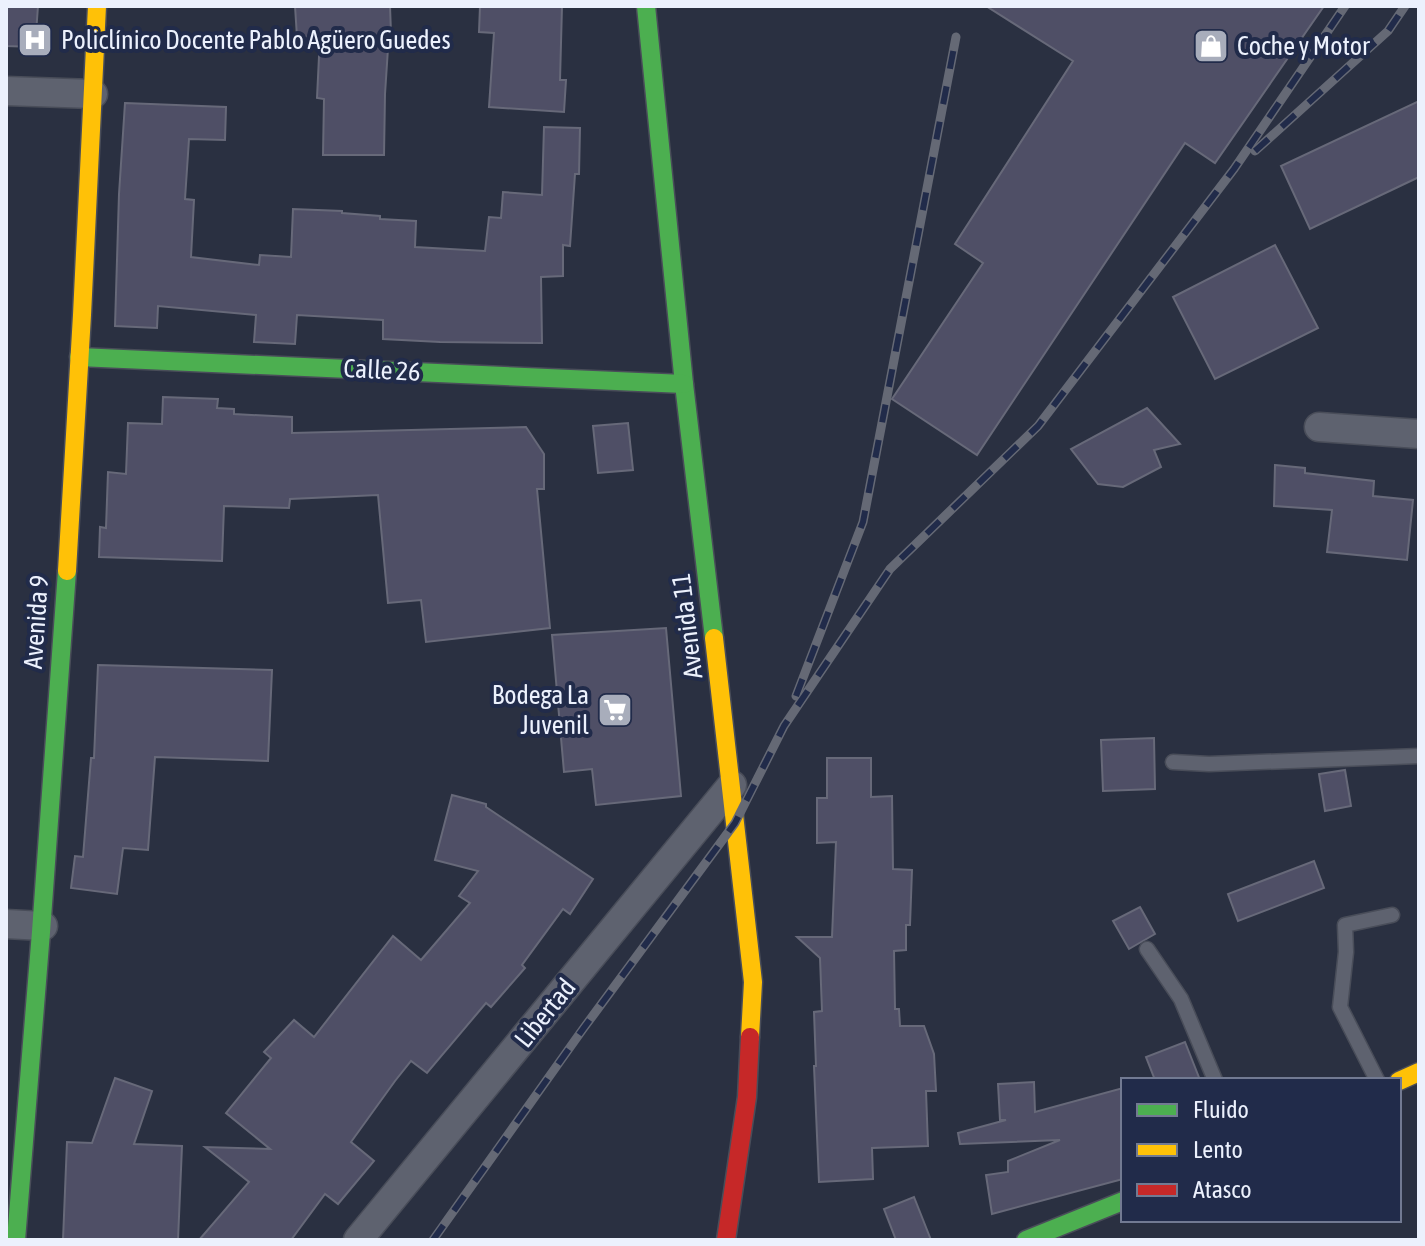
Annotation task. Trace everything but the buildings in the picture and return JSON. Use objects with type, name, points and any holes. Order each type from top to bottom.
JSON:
[{"type":"main road","name":"Avenida 9","points":[[16,1240],[43,926],[79,357],[97,6]]},
{"type":"main road","name":"Avenida 11","points":[[646,6],[684,384],[753,982],[747,1097],[726,1240]]},
{"type":"main road","name":"Calle 26","points":[[79,357],[684,384]]},
{"type":"main road","points":[[1026,1240],[1121,1202]]},
{"type":"street","points":[[6,91],[93,94]]},
{"type":"street","points":[[1319,427],[1419,434]]},
{"type":"street","name":"Libertad","points":[[358,1240],[732,785]]},
{"type":"street","points":[[6,924],[43,926]]},
{"type":"lane","points":[[1173,762],[1209,764],[1419,756]]},
{"type":"lane","points":[[1376,1078],[1340,1007],[1346,952],[1345,925],[1392,915]]},
{"type":"lane","points":[[1147,949],[1181,999],[1214,1078]]},
{"type":"railway","points":[[433,1240],[735,823],[784,726],[890,569],[1038,426],[1234,169],[1345,6]]},
{"type":"railway","points":[[1255,151],[1388,31],[1405,6]]},
{"type":"railway","points":[[796,696],[863,522],[956,37]]},
{"type":"traffic: fast","points":[[646,6],[684,384],[714,638]]},
{"type":"traffic: fast","points":[[79,357],[684,384]]},
{"type":"traffic: fast","points":[[16,1240],[67,571]]},
{"type":"traffic: fast","points":[[1026,1240],[1121,1202]]},
{"type":"traffic: slow","points":[[67,571],[97,6]]},
{"type":"traffic: slow","points":[[714,638],[753,982],[750,1037]]},
{"type":"traffic: slow","points":[[1401,1080],[1419,1072]]},
{"type":"traffic: jam","points":[[726,1240],[747,1097],[750,1037]]},
{"type":"place","name":"Policlínico Docente Pablo Agüero Guedes","points":[[35,40]]},
{"type":"place","name":"Coche y Motor","points":[[1211,46]]},
{"type":"place","name":"Bodega La Juvenil","points":[[615,710]]}]
